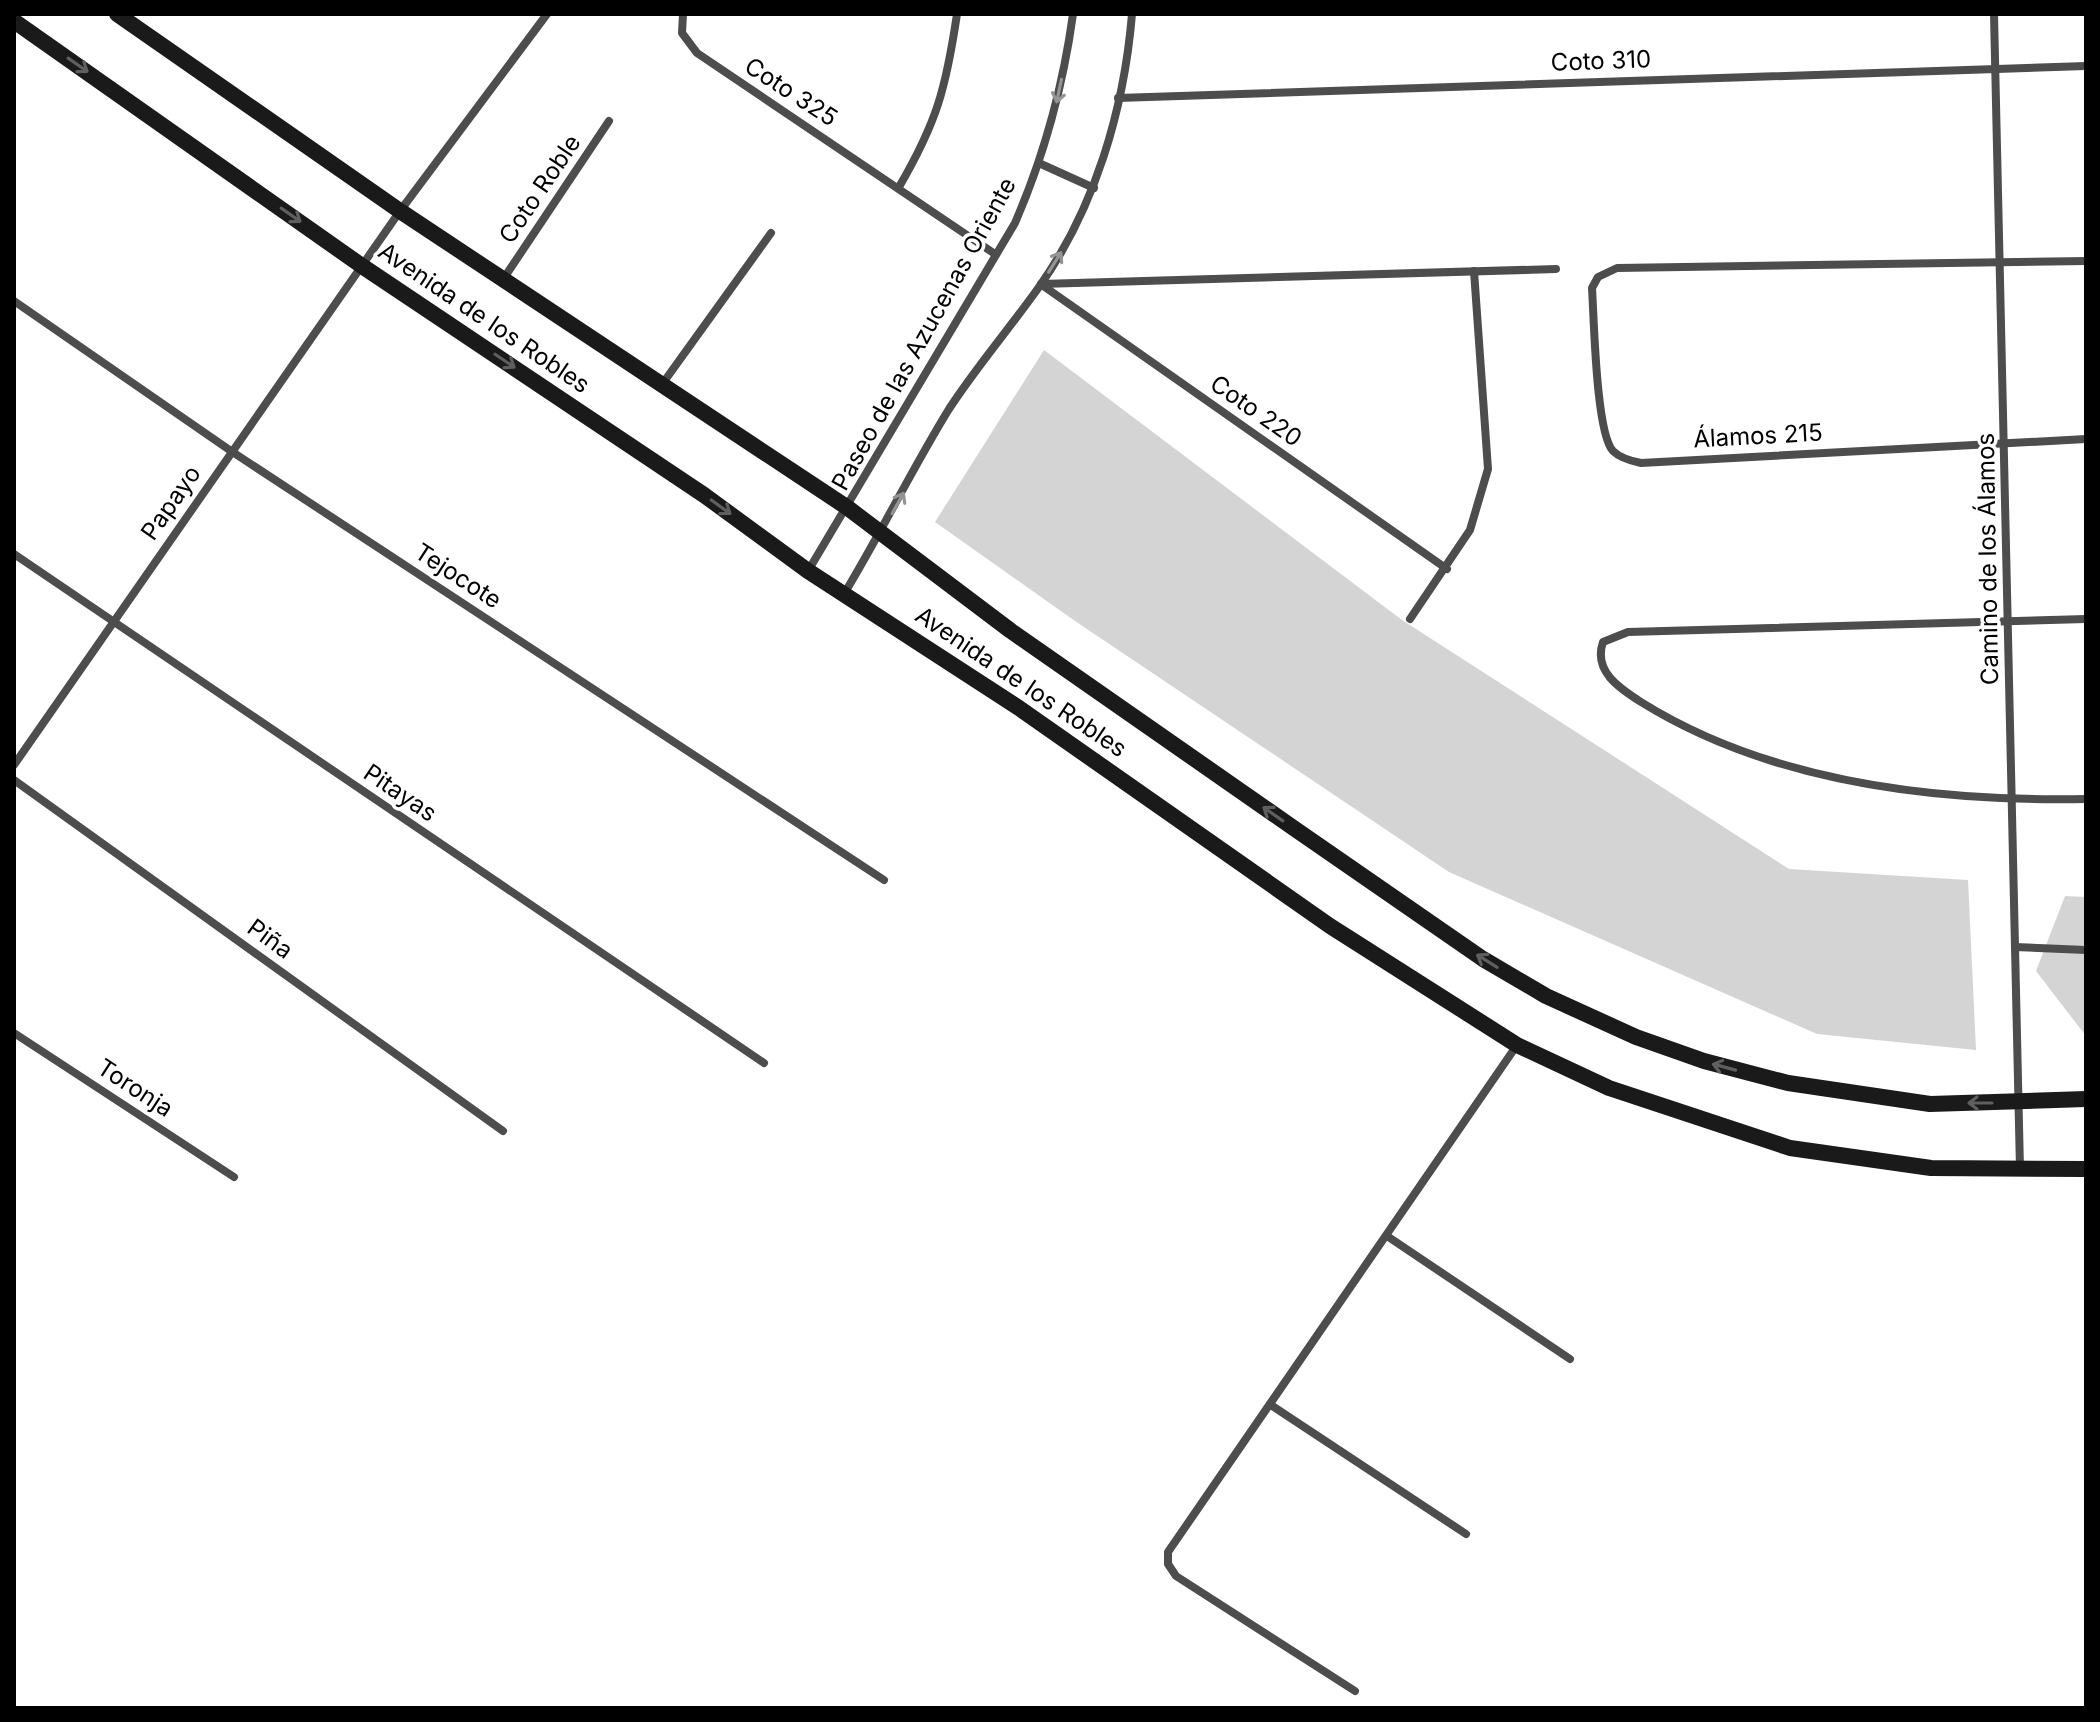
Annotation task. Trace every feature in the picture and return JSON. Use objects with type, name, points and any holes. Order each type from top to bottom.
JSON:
[{"type":"street","name":"Avenida de los Robles","points":[[117,14],[400,211],[848,508],[1011,631],[1483,959],[1546,996],[1636,1037],[1704,1061],[1788,1083],[1930,1104],[2086,1099]]},
{"type":"street","name":"Papayo","points":[[14,765],[400,211],[547,14]]},
{"type":"street","name":"Coto 325","points":[[683,14],[682,33],[697,53],[995,254]]},
{"type":"street","points":[[899,187],[930,135],[948,78],[957,14]]},
{"type":"street","name":"Paseo de las Azucenas Oriente","points":[[808,571],[1015,223],[1041,164],[1073,14]]},
{"type":"street","points":[[843,594],[881,533],[949,409],[1041,284],[1072,235],[1094,188],[1118,98],[1132,14]]},
{"type":"street","name":"Camino de los Álamos","points":[[1994,14],[2014,800],[2016,1103],[2020,1170]]},
{"type":"street","name":"Avenida de los Robles","points":[[14,21],[362,266],[704,495],[808,571],[1019,708],[1330,926],[1517,1045],[1609,1088],[1682,1115],[1790,1148],[1931,1168],[2086,1169]]},
{"type":"street","name":"Coto 310","points":[[1118,98],[2086,66]]},
{"type":"street","name":"Coto Roble","points":[[504,278],[609,121]]},
{"type":"street","points":[[1041,164],[1094,188]]},
{"type":"street","points":[[663,383],[771,233]]},
{"type":"street","points":[[1998,262],[2086,261]]},
{"type":"street","name":"Álamos 215","points":[[1998,262],[1617,268],[1598,277],[1592,288],[1603,427],[1613,452],[1641,463],[2086,439]]},
{"type":"street","points":[[1041,284],[1556,269]]},
{"type":"street","points":[[1410,619],[1447,569],[1470,530],[1488,469],[1474,271]]},
{"type":"street","name":"Coto 220","points":[[1041,284],[1447,569]]},
{"type":"street","name":"Tejocote","points":[[14,301],[231,451],[884,880]]},
{"type":"street","name":"Pitayas","points":[[14,554],[764,1063]]},
{"type":"street","points":[[2086,619],[1628,632],[1603,642],[1598,655],[1601,668],[1615,682],[1654,710],[1764,759],[1899,789],[2014,800],[2086,799]]},
{"type":"street","name":"Piña","points":[[14,780],[503,1131]]},
{"type":"street","points":[[2015,947],[2086,950]]},
{"type":"street","name":"Toronja","points":[[14,1033],[234,1177]]},
{"type":"street","points":[[1355,1691],[1176,1576],[1168,1564],[1168,1552],[1517,1045]]},
{"type":"street","points":[[1387,1236],[1570,1359]]},
{"type":"street","points":[[1271,1405],[1466,1534]]},
{"type":"shaded area","points":[[1044,350],[1402,620],[1789,869],[1968,880],[1976,1050],[1817,1034],[1449,872],[1075,621],[935,522]]},
{"type":"shaded area","points":[[2065,896],[2086,897],[2086,1036],[2036,971]]}]
